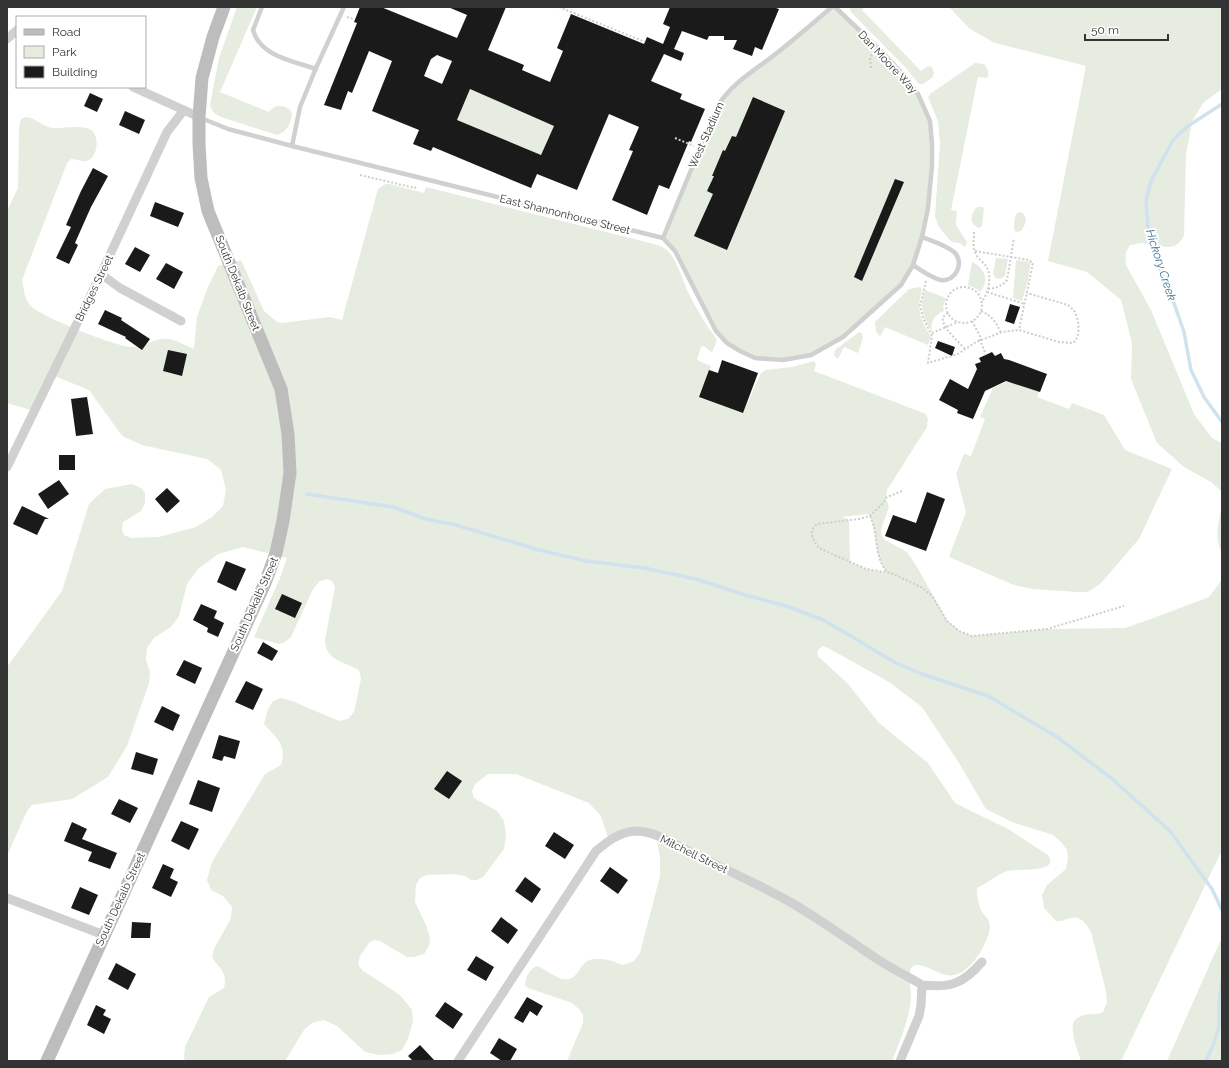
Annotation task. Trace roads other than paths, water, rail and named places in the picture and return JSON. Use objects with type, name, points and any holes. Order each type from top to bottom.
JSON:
[{"type":"main road","name":"South Dekalb Street","points":[[47,1061],[265,583],[276,553],[283,521],[290,473],[288,434],[281,389],[208,211],[201,178],[199,117],[204,71],[213,36],[224,7]]},
{"type":"street","points":[[7,39],[16,32]]},
{"type":"street","name":"East Shannonhouse Street","points":[[135,88],[199,117]]},
{"type":"street","name":"Bridges Street","points":[[7,467],[167,132],[184,110]]},
{"type":"street","points":[[100,274],[120,288],[181,321]]},
{"type":"street","name":"Mitchell Street","points":[[458,1061],[596,852],[608,841],[620,834],[636,831],[654,835],[672,842],[792,903],[879,960],[922,985],[937,987],[951,985],[965,979],[974,972],[982,962]]},
{"type":"street","points":[[7,898],[104,935]]},
{"type":"street","points":[[900,1061],[919,1016],[922,985]]},
{"type":"lane","points":[[262,7],[253,30],[260,44],[275,55],[316,69]]},
{"type":"lane","points":[[292,146],[300,107],[344,7]]},
{"type":"lane","name":"West Stadium","points":[[663,238],[716,107],[724,95],[734,85],[778,53],[832,7]]},
{"type":"lane","name":"Dan Moore Way","points":[[835,7],[878,48],[918,94],[930,121],[932,166],[928,208],[922,237],[913,265]]},
{"type":"lane","name":"East Shannonhouse Street","points":[[199,117],[228,129],[292,146],[663,238]]},
{"type":"lane","points":[[663,238],[675,251],[716,331],[727,343],[755,358],[783,360],[811,355],[843,337],[901,285],[913,265],[936,279],[950,279],[955,276],[959,264],[957,255],[943,246],[922,237]]},
{"type":"waterway","name":"Hickory Creek","points":[[1222,104],[1188,126],[1173,140],[1151,181],[1146,201],[1148,227],[1157,261],[1184,332],[1191,370],[1204,397],[1222,422]]},
{"type":"waterway","points":[[307,494],[393,507],[426,519],[456,525],[539,550],[586,561],[644,568],[696,579],[745,595],[783,605],[821,619],[894,662],[919,673],[988,696],[1057,737],[1111,778],[1170,831],[1212,889],[1222,910]]},
{"type":"waterway","name":"Hickory Creek","points":[[1206,1061],[1219,1027],[1219,1001],[1222,982]]}]
